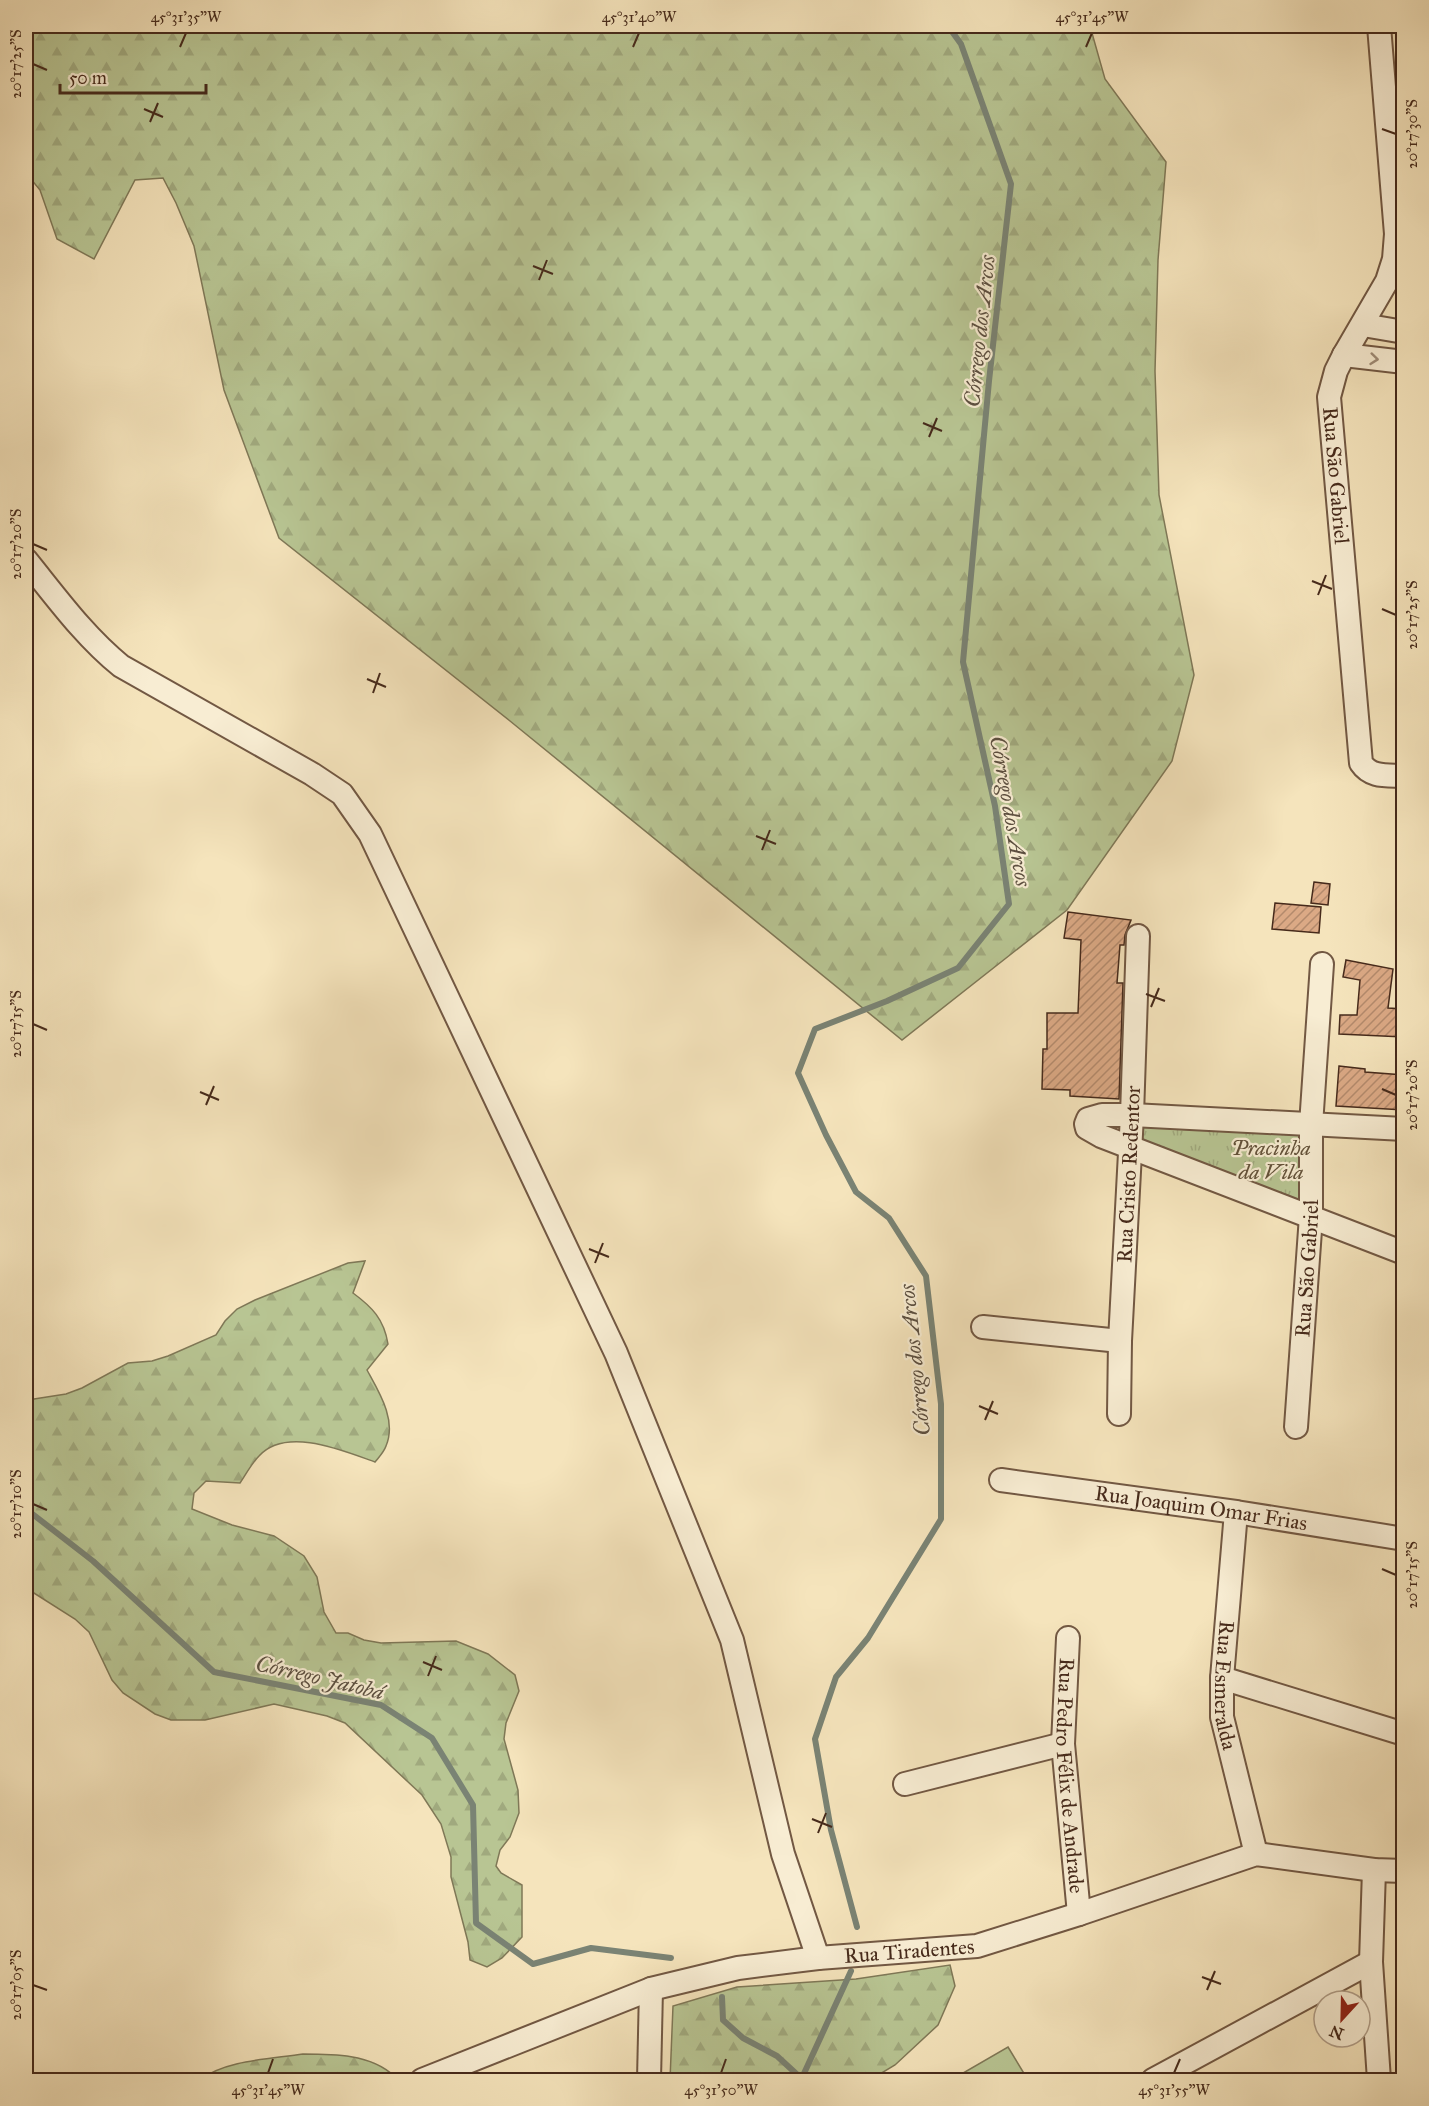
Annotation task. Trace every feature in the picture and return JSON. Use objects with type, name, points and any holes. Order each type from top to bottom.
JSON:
[{"type":"street","name":"Rua São Gabriel","points":[[1379,26],[1396,234],[1394,259],[1387,281],[1336,371],[1329,397],[1361,763],[1366,770],[1378,775],[1404,776]]},
{"type":"street","points":[[1363,325],[1404,332]]},
{"type":"street","points":[[1344,356],[1404,362]]},
{"type":"street","points":[[26,560],[99,648],[122,666],[312,774],[342,794],[370,834],[616,1353],[732,1640],[783,1854],[818,1958]]},
{"type":"street","name":"Rua Cristo Redentor","points":[[1119,1414],[1120,1341],[1132,1115],[1138,936]]},
{"type":"street","name":"Rua São Gabriel","points":[[1296,1427],[1311,1216],[1311,1125],[1322,964]]},
{"type":"street","points":[[1404,1129],[1132,1115],[1102,1115],[1088,1119],[1086,1124],[1091,1131],[1404,1253]]},
{"type":"street","points":[[983,1328],[1120,1341]]},
{"type":"street","name":"Rua Joaquim Omar Frias","points":[[1001,1480],[1236,1512],[1404,1539]]},
{"type":"street","name":"Rua Esmeralda","points":[[1236,1512],[1222,1678],[1222,1717],[1256,1854]]},
{"type":"street","name":"Rua Pedro Félix de Andrade","points":[[1068,1638],[1063,1744],[1079,1914]]},
{"type":"street","points":[[1222,1678],[1404,1734]]},
{"type":"street","points":[[904,1784],[1063,1744]]},
{"type":"street","name":"Rua Tiradentes","points":[[422,2080],[651,1989],[738,1968],[818,1958],[977,1946],[1256,1854],[1374,1870],[1404,1871]]},
{"type":"street","points":[[1374,1870],[1371,1962],[1379,2080]]},
{"type":"street","points":[[1153,2080],[1371,1962]]},
{"type":"street","points":[[649,2080],[651,1989]]},
{"type":"green space","points":[[26,26],[1090,26],[1105,79],[1166,162],[1158,260],[1155,371],[1159,495],[1194,675],[1172,761],[1067,910],[902,1040],[510,721],[279,538],[224,390],[194,246],[163,178],[135,180],[94,259],[57,239],[40,190],[26,173]]},
{"type":"green space","name":"Pracinha da Vila","points":[[1140,1122],[1305,1132],[1300,1204],[1137,1142]]},
{"type":"green space","points":[[365,1261],[353,1293],[376,1314],[384,1327],[388,1344],[367,1370],[388,1416],[389,1436],[383,1452],[375,1462],[316,1444],[299,1442],[270,1447],[251,1465],[240,1483],[206,1481],[194,1493],[192,1509],[232,1525],[274,1536],[304,1556],[317,1577],[324,1612],[336,1633],[348,1633],[364,1640],[381,1643],[456,1641],[488,1654],[515,1675],[519,1691],[506,1723],[504,1739],[518,1790],[519,1813],[510,1837],[500,1850],[496,1866],[501,1873],[522,1885],[522,1937],[502,1958],[487,1967],[470,1960],[468,1942],[451,1877],[451,1857],[441,1824],[422,1795],[345,1723],[327,1716],[274,1704],[205,1720],[171,1720],[155,1714],[123,1693],[112,1680],[89,1632],[75,1619],[26,1588],[26,1398],[66,1394],[128,1363],[152,1361],[168,1356],[216,1335],[237,1309],[255,1300],[348,1263]]},
{"type":"green space","points":[[950,1965],[955,1986],[938,2025],[895,2065],[870,2080],[670,2080],[673,2006],[737,1987],[856,1979]]},
{"type":"green space","points":[[1008,2047],[1028,2080],[951,2080]]},
{"type":"green space","points":[[303,2054],[339,2055],[363,2059],[385,2069],[394,2076],[384,2080],[200,2080],[210,2073],[235,2064]]},
{"type":"building","points":[[1314,882],[1330,884],[1328,905],[1311,903]]},
{"type":"building","points":[[1275,903],[1321,907],[1319,933],[1272,929]]},
{"type":"building","points":[[1068,912],[1131,920],[1124,945],[1120,945],[1117,983],[1123,983],[1119,1099],[1070,1096],[1070,1090],[1042,1089],[1043,1049],[1047,1049],[1047,1013],[1078,1013],[1081,940],[1064,938]]},
{"type":"building","points":[[1346,960],[1393,969],[1388,1008],[1404,1009],[1404,1037],[1339,1034],[1340,1015],[1357,1015],[1360,980],[1343,977]]},
{"type":"building","points":[[1339,1066],[1365,1069],[1365,1072],[1404,1075],[1404,1110],[1336,1106]]},
{"type":"waterway","name":"Córrego dos Arcos","points":[[857,1927],[831,1830],[815,1739],[836,1677],[868,1638],[941,1519],[941,1404],[926,1276],[889,1218],[856,1192],[826,1135],[798,1073],[815,1029],[887,1001],[958,968],[1009,904],[995,806],[963,662],[989,381],[1011,184],[961,44],[948,26]]},
{"type":"waterway","name":"Córrego Jatobá","points":[[26,1509],[93,1561],[214,1672],[381,1705],[432,1738],[473,1805],[476,1923],[533,1964],[591,1948],[671,1958]]},
{"type":"waterway","name":"Córrego dos Arcos","points":[[801,2080],[851,1971]]},
{"type":"waterway","name":"Córrego Jatobá","points":[[722,1997],[723,2020],[743,2038],[777,2056],[802,2079]]}]
